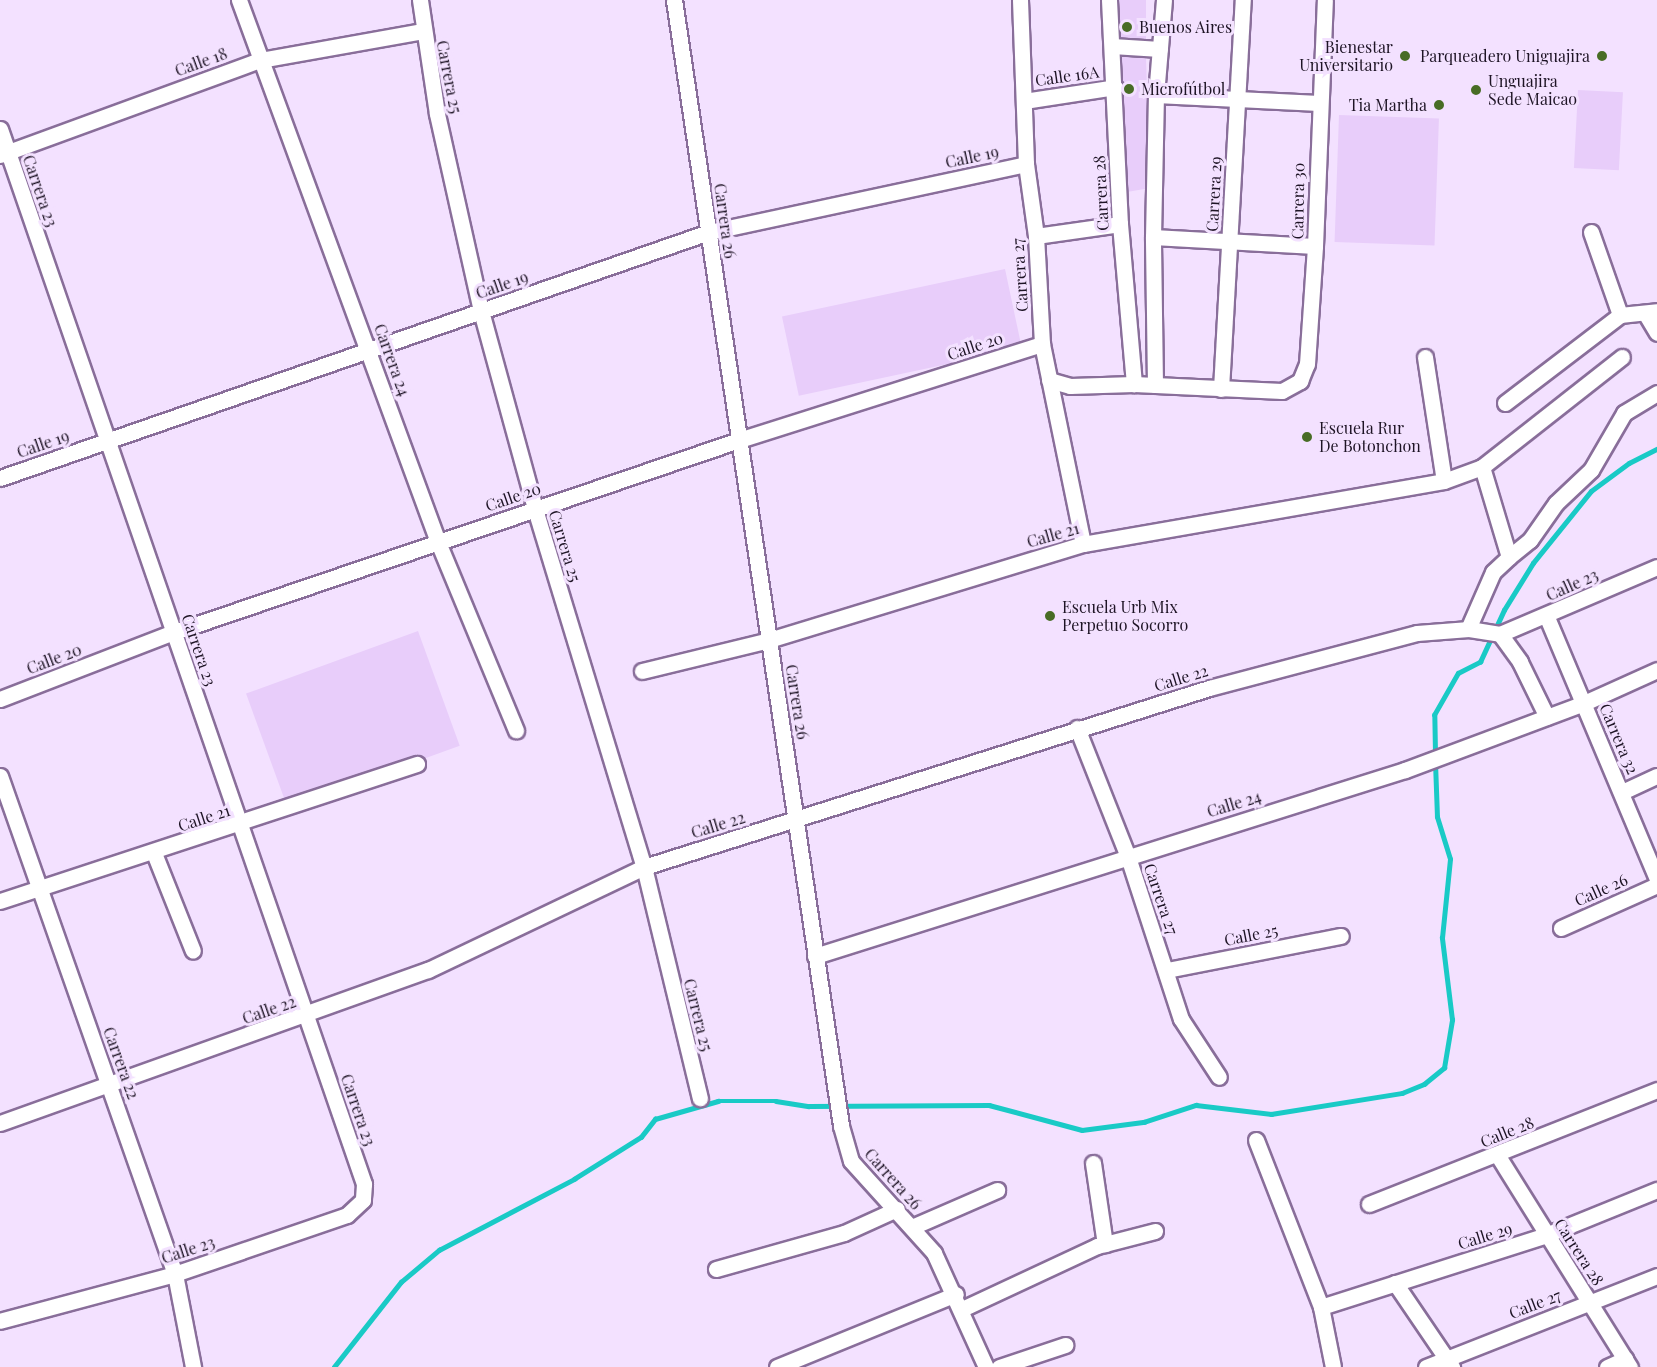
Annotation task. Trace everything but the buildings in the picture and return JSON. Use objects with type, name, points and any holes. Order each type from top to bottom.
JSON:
[{"type":"street","name":"Carrera 24","points":[[239,0],[370,350],[438,542],[516,730]]},
{"type":"street","name":"Carrera 25","points":[[420,0],[422,31],[481,311],[535,509],[644,867],[700,1098]]},
{"type":"street","name":"Carrera 26","points":[[674,0],[841,1126],[850,1161],[897,1209],[934,1253],[956,1294],[986,1367]]},
{"type":"street","name":"Carrera 27","points":[[1020,0],[1026,164],[1036,236],[1042,344],[1083,544]]},
{"type":"street","name":"Carrera 28","points":[[1109,0],[1120,225],[1134,384]]},
{"type":"street","points":[[1155,385],[1153,237],[1156,95],[1164,0]]},
{"type":"street","name":"Carrera 29","points":[[1221,389],[1242,0]]},
{"type":"street","name":"Carrera 30","points":[[1221,389],[1282,391],[1300,381],[1307,364],[1315,246],[1318,103],[1325,0]]},
{"type":"street","name":"Calle 18","points":[[4,153],[260,60],[422,31]]},
{"type":"street","points":[[1112,46],[1160,49]]},
{"type":"street","name":"Calle 16A","points":[[1024,101],[1114,87]]},
{"type":"street","points":[[1156,95],[1318,103]]},
{"type":"street","name":"Carrera 23","points":[[0,129],[4,153],[108,441],[364,1184]]},
{"type":"street","name":"Calle 19","points":[[0,478],[709,232],[1026,164]]},
{"type":"street","points":[[1036,236],[1120,225]]},
{"type":"street","points":[[1591,232],[1620,315]]},
{"type":"street","points":[[1153,237],[1315,246]]},
{"type":"street","points":[[1504,403],[1620,315],[1651,312],[1657,333]]},
{"type":"street","name":"Calle 20","points":[[0,699],[174,632],[438,542],[739,440],[1042,344]]},
{"type":"street","points":[[1425,357],[1444,481]]},
{"type":"street","name":"Calle 21","points":[[642,671],[769,640],[1083,544],[1444,481],[1482,467],[1622,357]]},
{"type":"street","points":[[1049,380],[1070,386],[1134,384],[1221,389]]},
{"type":"street","points":[[1468,629],[1493,572],[1530,540],[1556,503],[1591,470],[1624,413],[1657,393]]},
{"type":"street","points":[[1482,467],[1509,557]]},
{"type":"street","name":"Calle 23","points":[[1500,634],[1657,567]]},
{"type":"street","name":"Carrera 32","points":[[1546,615],[1657,879]]},
{"type":"street","name":"Calle 22","points":[[0,1123],[306,1016],[428,970],[644,867],[1209,688],[1417,633],[1468,629],[1500,634]]},
{"type":"street","points":[[1500,634],[1520,662],[1546,717]]},
{"type":"street","name":"Calle 24","points":[[815,956],[1405,770],[1584,703],[1657,670]]},
{"type":"street","name":"Carrera 27","points":[[1077,728],[1128,856],[1167,970],[1181,1019],[1219,1077]]},
{"type":"street","name":"Calle 21","points":[[0,902],[241,825],[417,764]]},
{"type":"street","name":"Carrera 22","points":[[0,776],[38,889],[111,1084],[175,1274],[193,1367]]},
{"type":"street","points":[[1622,792],[1657,776]]},
{"type":"street","points":[[154,853],[193,951]]},
{"type":"street","name":"Calle 26","points":[[1561,928],[1657,885]]},
{"type":"street","name":"Calle 25","points":[[1167,970],[1341,936]]},
{"type":"street","name":"Calle 28","points":[[1369,1204],[1498,1156],[1657,1090]]},
{"type":"street","points":[[1256,1140],[1321,1306],[1333,1367]]},
{"type":"street","name":"Carrera 28","points":[[1498,1156],[1627,1363]]},
{"type":"street","points":[[1093,1163],[1105,1244]]},
{"type":"street","name":"Calle 23","points":[[0,1321],[175,1274],[347,1215],[363,1200],[364,1184]]},
{"type":"street","points":[[912,1227],[997,1190]]},
{"type":"street","name":"Calle 29","points":[[1321,1306],[1546,1235],[1657,1190]]},
{"type":"street","points":[[716,1269],[844,1233],[897,1209]]},
{"type":"street","points":[[962,1309],[1105,1244],[1155,1231]]},
{"type":"street","name":"Calle 27","points":[[1426,1367],[1449,1362],[1657,1276]]},
{"type":"street","points":[[1395,1283],[1449,1362]]},
{"type":"street","points":[[777,1367],[956,1294]]},
{"type":"street","points":[[999,1367],[1065,1345]]},
{"type":"street","points":[[1607,1367],[1627,1363]]},
{"type":"shaded area","name":"Buenos Aires","points":[[1108,0],[1146,0],[1146,56],[1108,56]]},
{"type":"shaded area","points":[[1111,57],[1146,57],[1150,188],[1127,192],[1115,121]]},
{"type":"shaded area","points":[[1578,90],[1623,92],[1619,170],[1574,168]]},
{"type":"shaded area","points":[[1339,115],[1439,118],[1435,245],[1335,242]]},
{"type":"shaded area","points":[[1005,269],[1022,348],[799,396],[782,316]]},
{"type":"shaded area","points":[[418,631],[460,746],[288,808],[246,694]]},
{"type":"waterway","points":[[1435,754],[1434,715],[1458,673],[1480,662],[1504,610],[1533,563],[1591,491],[1629,463],[1657,449]]},
{"type":"waterway","points":[[334,1367],[401,1282],[439,1250],[574,1179],[641,1137],[655,1119],[718,1101],[776,1101],[809,1106],[989,1105],[1082,1130],[1144,1122],[1196,1105],[1271,1114],[1402,1093],[1424,1084],[1444,1068],[1452,1020],[1442,938],[1450,859],[1437,817],[1435,763]]},
{"type":"place","name":"Buenos Aires","points":[[1127,27]]},
{"type":"place","name":"Bienestar Universitario","points":[[1405,56]]},
{"type":"place","name":"Parqueadero Uniguajira","points":[[1602,56]]},
{"type":"place","name":"Microfútbol","points":[[1129,89]]},
{"type":"place","name":"Unguajira Sede Maicao","points":[[1476,90]]},
{"type":"place","name":"Tia Martha","points":[[1439,105]]},
{"type":"place","name":"Escuela Rur De Botonchon","points":[[1307,437]]},
{"type":"place","name":"Escuela Urb Mix Perpetuo Socorro","points":[[1050,616]]}]
